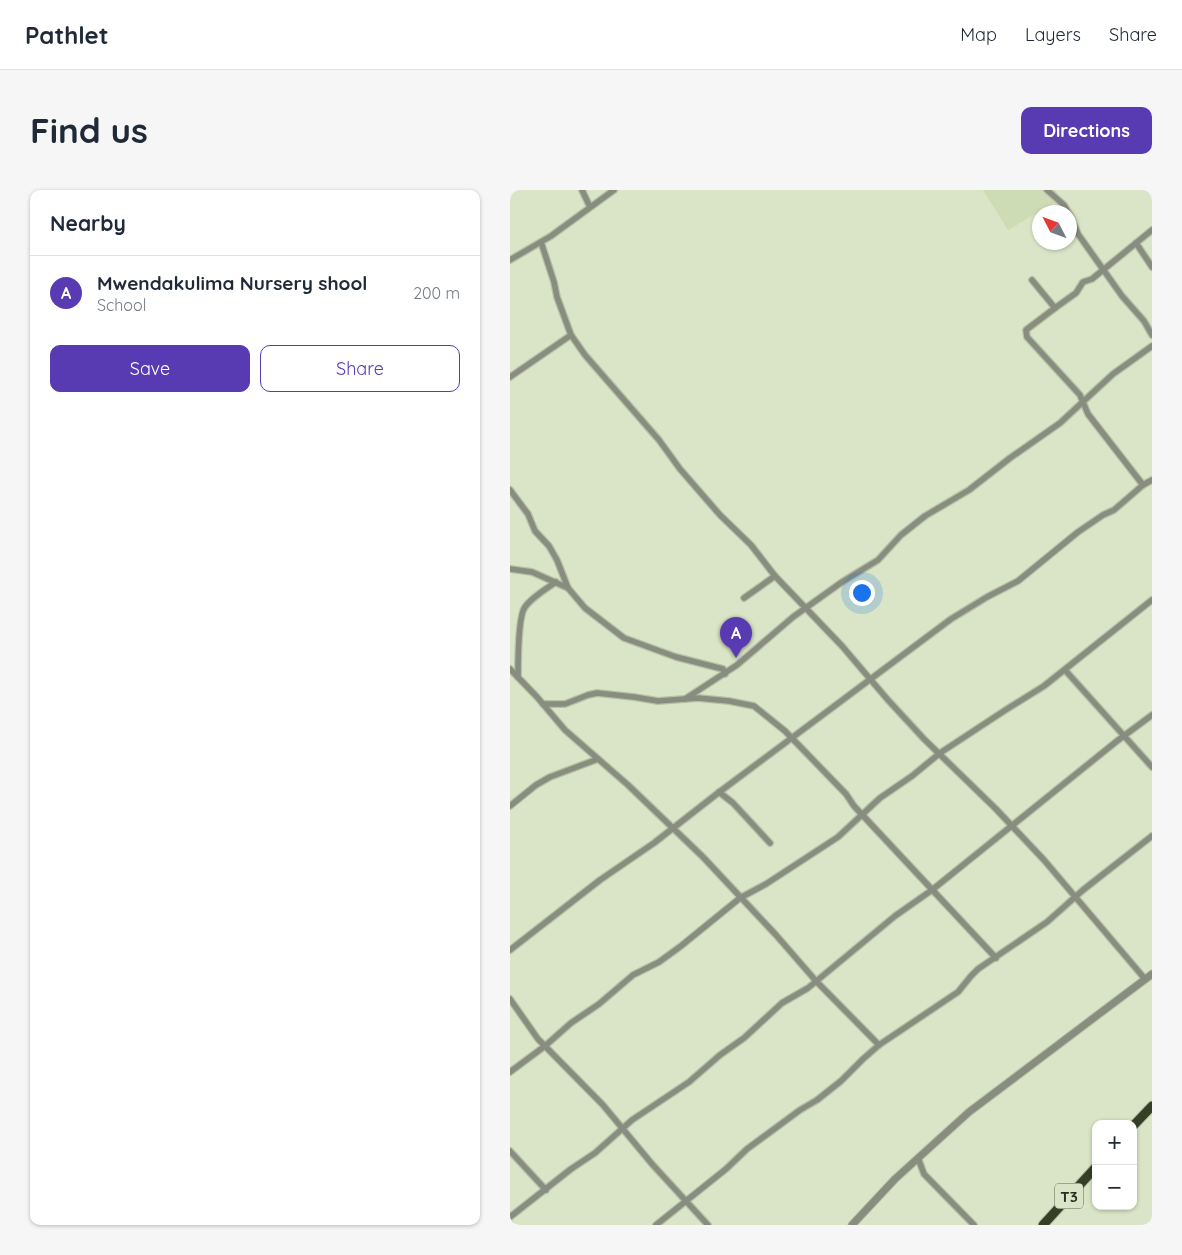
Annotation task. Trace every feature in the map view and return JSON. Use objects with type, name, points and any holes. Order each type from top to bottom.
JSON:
[{"type":"highway","points":[[1137,1122],[1152,1106]]},
{"type":"highway","name":"T3","points":[[1043,1225],[1092,1171]]},
{"type":"street","points":[[582,190],[590,207]]},
{"type":"street","points":[[510,260],[566,226],[614,190]]},
{"type":"street","points":[[1047,190],[1064,205]]},
{"type":"street","points":[[1142,485],[1100,431],[1082,403],[1080,395],[1030,342],[1025,332],[1076,293],[1083,282],[1090,280],[1152,230]]},
{"type":"street","points":[[1077,232],[1122,296],[1144,321],[1152,335]]},
{"type":"street","points":[[541,242],[557,297],[571,335],[585,355],[720,515],[751,545],[775,576],[888,700],[1012,825],[1122,950],[1145,979]]},
{"type":"street","points":[[1136,243],[1152,267]]},
{"type":"street","points":[[1032,280],[1055,308]]},
{"type":"street","points":[[510,377],[571,335]]},
{"type":"street","points":[[685,699],[725,674],[806,608],[842,582],[878,560],[911,527],[925,516],[969,490],[1060,423],[1113,374],[1152,346]]},
{"type":"street","points":[[510,950],[600,880],[673,829],[792,738],[975,603],[1018,581],[1078,532],[1103,514],[1114,510],[1142,485],[1152,480]]},
{"type":"street","points":[[510,490],[528,514],[535,531],[549,546],[558,560],[568,588],[585,608],[624,638],[676,657],[723,669],[725,674]]},
{"type":"street","points":[[510,569],[532,572],[568,588]]},
{"type":"street","points":[[744,598],[775,576]]},
{"type":"street","points":[[518,677],[521,614],[526,605],[556,582]]},
{"type":"street","points":[[510,1072],[545,1046],[571,1023],[599,1004],[633,975],[658,962],[681,946],[740,898],[766,884],[838,837],[862,814],[940,753],[1032,695],[1152,600]]},
{"type":"street","points":[[510,669],[543,704],[564,730],[628,785],[703,858],[776,935],[816,982],[880,1046]]},
{"type":"street","points":[[1065,670],[1152,767]]},
{"type":"street","points":[[543,704],[565,704],[588,695],[597,694],[658,701],[710,699],[754,706],[792,738],[846,794],[862,814],[996,958]]},
{"type":"street","points":[[510,1217],[571,1169],[595,1153],[637,1116],[689,1082],[720,1055],[744,1038],[782,1003],[803,992],[816,982],[895,916],[932,890],[1152,715]]},
{"type":"street","points":[[510,806],[543,781],[598,758]]},
{"type":"street","points":[[720,792],[733,803],[770,843]]},
{"type":"street","points":[[656,1225],[726,1169],[747,1149],[841,1081],[863,1059],[880,1046],[958,992],[971,976],[1047,922],[1075,897],[1152,836]]},
{"type":"street","points":[[852,1225],[894,1180],[969,1112],[1152,974]]},
{"type":"street","points":[[510,999],[538,1039],[596,1098],[708,1225]]},
{"type":"street","points":[[510,1151],[546,1190]]},
{"type":"street","points":[[918,1158],[920,1168],[924,1174],[974,1225]]},
{"type":"shaded area","points":[[983,190],[1055,190],[1061,199],[1051,205],[1032,205],[1032,216],[1008,230]]},
{"type":"place","name":"Mwendakulima Nursery shool","points":[[736,658]]}]
